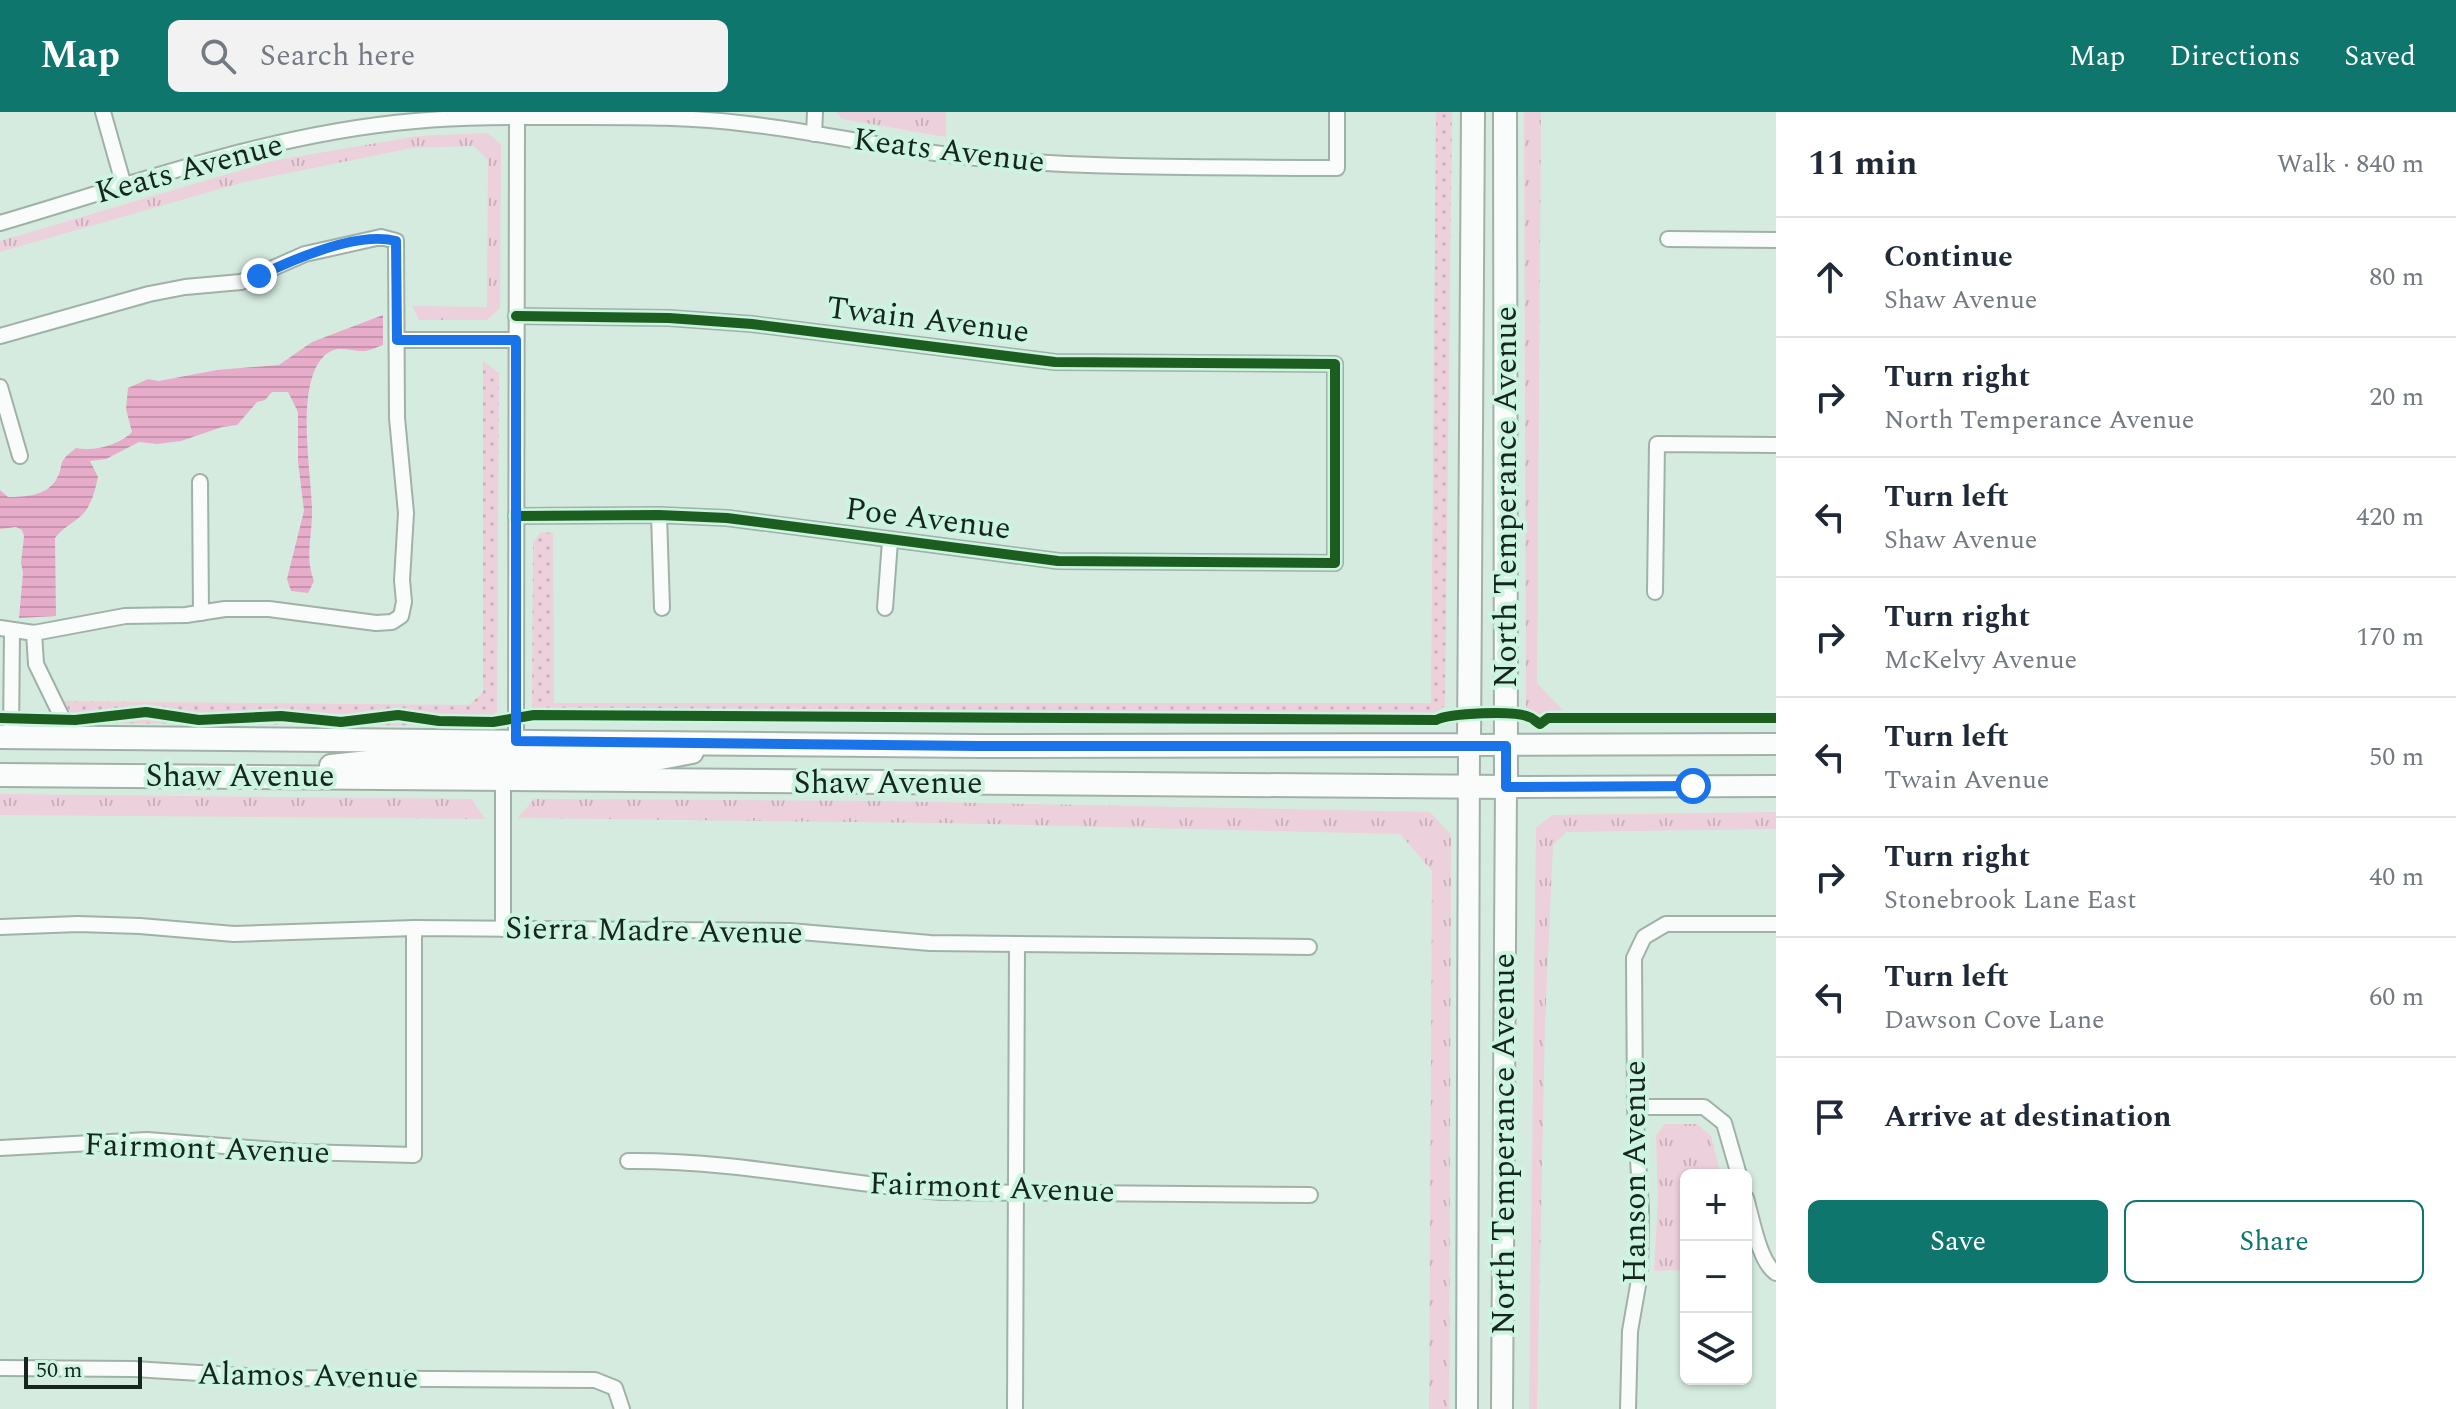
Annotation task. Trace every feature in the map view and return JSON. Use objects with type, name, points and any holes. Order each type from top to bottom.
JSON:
[{"type":"main road","name":"North Temperance Avenue","points":[[1467,1409],[1473,112]]},
{"type":"main road","name":"North Temperance Avenue","points":[[1502,1409],[1506,787],[1505,112]]},
{"type":"main road","name":"Shaw Avenue","points":[[6,737],[740,743],[1776,744]]},
{"type":"main road","points":[[279,776],[359,762],[493,761],[509,755],[516,741]]},
{"type":"main road","points":[[503,779],[515,767],[535,760],[650,760],[740,743]]},
{"type":"main road","name":"Shaw Avenue","points":[[0,775],[1469,787],[1776,786]]},
{"type":"street","points":[[103,112],[124,186]]},
{"type":"street","points":[[814,134],[815,112]]},
{"type":"street","name":"Keats Avenue","points":[[0,223],[226,156],[325,133],[414,121],[615,115],[732,123],[905,150],[1072,165],[1337,168],[1337,112]]},
{"type":"street","points":[[516,741],[517,116]]},
{"type":"street","points":[[0,336],[149,294],[241,282],[305,254],[381,237],[396,241],[397,418],[406,513],[401,616],[392,622],[376,623],[269,609],[225,609],[125,616],[34,633],[6,630],[6,737]]},
{"type":"street","points":[[1668,239],[1776,240]]},
{"type":"street","name":"Twain Avenue","points":[[516,316],[669,318],[752,324],[1055,362],[1335,364],[1335,563]]},
{"type":"street","points":[[397,340],[516,340]]},
{"type":"street","points":[[0,387],[20,456]]},
{"type":"street","points":[[1655,592],[1657,444],[1776,445]]},
{"type":"street","points":[[200,482],[201,613]]},
{"type":"street","points":[[659,515],[662,608]]},
{"type":"street","name":"Poe Avenue","points":[[516,516],[727,518],[1058,561],[1335,563]]},
{"type":"street","points":[[885,608],[890,541]]},
{"type":"street","points":[[34,633],[36,664],[72,738]]},
{"type":"street","points":[[503,779],[503,929]]},
{"type":"street","name":"Hanson Avenue","points":[[1628,1409],[1630,1331],[1640,1274],[1641,1235],[1635,1107],[1634,958],[1644,937],[1666,924],[1776,924]]},
{"type":"street","name":"Sierra Madre Avenue","points":[[0,927],[140,926],[234,934],[414,928],[789,931],[930,943],[1309,947]]},
{"type":"street","name":"Fairmont Avenue","points":[[0,1148],[147,1140],[313,1153],[414,1155],[414,928]]},
{"type":"street","points":[[1015,1409],[1017,945]]},
{"type":"street","points":[[1635,1107],[1704,1107],[1724,1123],[1737,1169]]},
{"type":"street","name":"Fairmont Avenue","points":[[628,1161],[685,1161],[751,1167],[889,1187],[1016,1193],[1310,1195]]},
{"type":"street","points":[[1752,1218],[1764,1259],[1776,1273]]},
{"type":"street","name":"Alamos Avenue","points":[[0,1368],[134,1369],[282,1378],[595,1380],[615,1388],[622,1409]]},
{"type":"green space","points":[[836,112],[946,112],[946,137],[842,119]]},
{"type":"green space","points":[[1436,112],[1452,112],[1445,706],[1430,717],[985,721],[542,717],[532,706],[533,543],[541,532],[553,533],[554,703],[1431,703]]},
{"type":"green space","points":[[1524,112],[1541,112],[1537,683],[1573,721],[1541,721],[1526,708]]},
{"type":"green space","points":[[487,133],[501,144],[500,308],[487,320],[419,320],[412,306],[487,307],[488,160],[474,146],[412,148],[244,182],[0,252],[0,241],[272,161],[418,136]]},
{"type":"green space","points":[[483,361],[499,373],[497,712],[480,726],[87,723],[73,716],[63,701],[469,705],[483,692]]},
{"type":"green space","points":[[0,794],[472,799],[485,819],[0,815]]},
{"type":"green space","points":[[534,799],[881,801],[1430,812],[1451,835],[1449,1409],[1429,1409],[1432,871],[1400,834],[941,823],[518,818]]},
{"type":"green space","points":[[1776,812],[1776,829],[1566,832],[1553,845],[1545,1023],[1537,1409],[1529,1409],[1536,828],[1552,815]]},
{"type":"green space","points":[[1665,1124],[1697,1124],[1711,1136],[1719,1169],[1680,1169],[1680,1270],[1654,1271],[1658,1199],[1656,1136]]},
{"type":"shaded area","points":[[383,315],[383,345],[365,351],[339,349],[329,352],[315,369],[310,387],[307,407],[312,508],[309,554],[314,581],[308,593],[291,591],[287,579],[304,511],[298,461],[298,412],[288,392],[272,392],[265,400],[257,402],[237,425],[181,441],[157,444],[139,442],[106,459],[90,461],[98,477],[91,502],[82,515],[55,538],[56,616],[19,618],[24,536],[22,530],[16,527],[0,529],[0,490],[8,497],[41,492],[56,480],[63,461],[76,448],[106,446],[127,437],[132,432],[126,409],[128,388],[148,379],[159,381],[217,370],[279,365],[312,342]]},
{"type":"cycle path","points":[[516,316],[669,318],[752,324],[1055,362],[1335,364],[1335,563],[1058,561],[727,518],[516,516]]},
{"type":"cycle path","points":[[0,718],[75,720],[146,712],[199,720],[281,716],[341,722],[398,715],[439,721],[493,722],[534,715],[1436,720],[1497,713],[1522,715],[1540,724],[1548,718],[1776,718]]},
{"type":"route","points":[[259,276],[305,254],[381,237],[396,241],[397,340],[516,340],[516,741],[978,746],[1506,746],[1506,787],[1693,786]]}]
